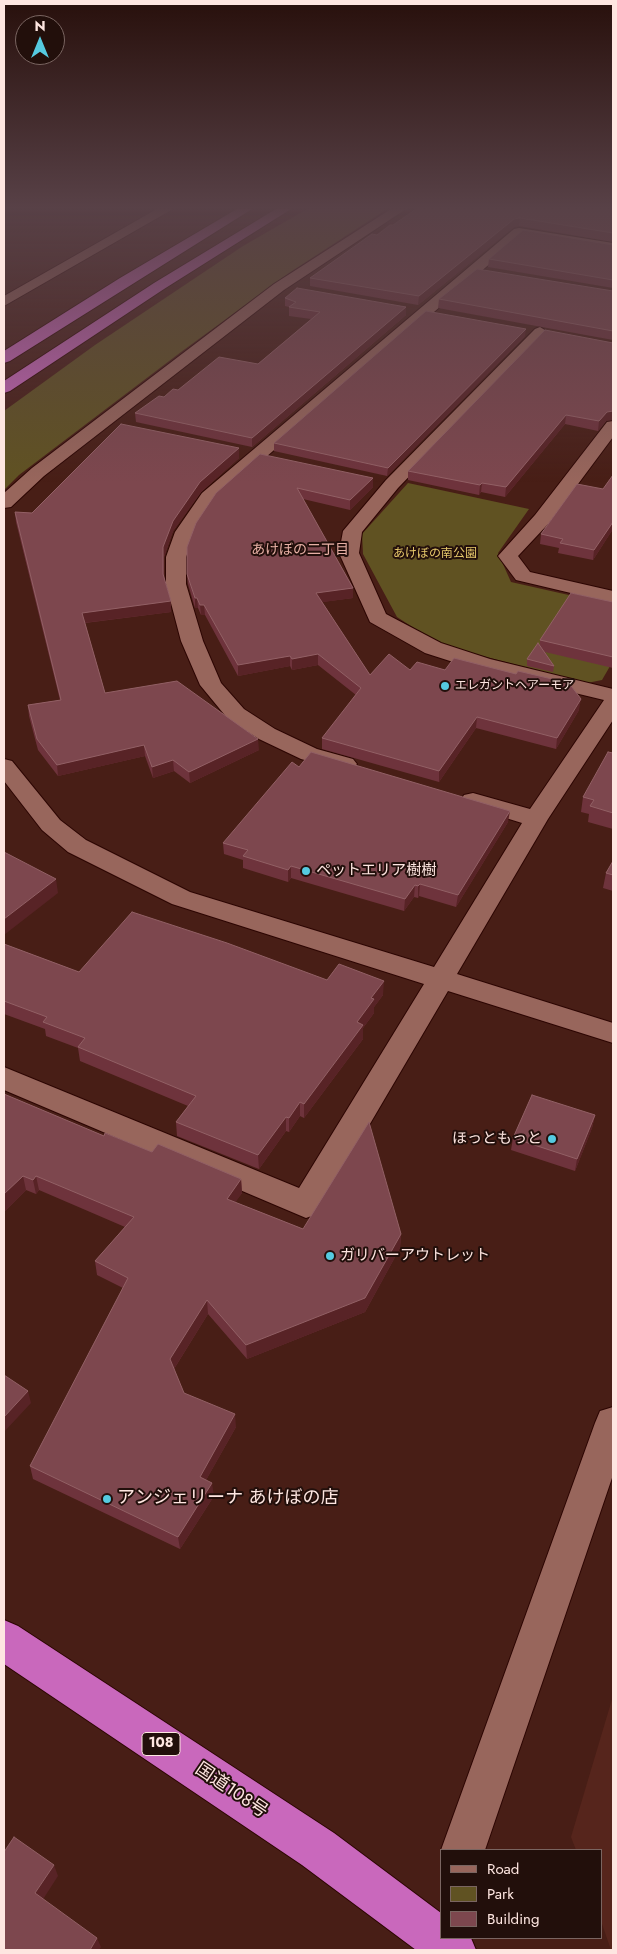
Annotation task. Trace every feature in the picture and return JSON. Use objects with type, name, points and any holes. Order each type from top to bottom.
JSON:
[{"type":"highway","points":[[4,358],[95,300]]},
{"type":"highway","points":[[4,388],[137,300]]},
{"type":"highway","name":"国道108号","points":[[4,1640],[318,1849],[438,1936]]},
{"type":"street","points":[[4,503],[38,472],[262,300]]},
{"type":"street","points":[[367,770],[309,754],[267,734],[236,714],[211,685],[192,641],[176,584],[176,557],[185,532],[208,498],[255,455],[422,312],[440,300]]},
{"type":"street","points":[[540,332],[383,482],[352,531],[349,553],[377,618],[433,648],[483,664],[613,696]]},
{"type":"street","points":[[104,422],[125,427]]},
{"type":"street","points":[[613,426],[542,520],[508,556],[523,576],[613,597]]},
{"type":"street","points":[[4,1078],[306,1205],[536,819],[613,703]]},
{"type":"street","points":[[4,766],[51,825],[78,846],[181,898],[613,1033]]},
{"type":"street","points":[[453,794],[536,819]]},
{"type":"street","points":[[463,1849],[613,1423]]},
{"type":"shaded area","points":[[613,1696],[613,1950],[611,1950],[602,1924],[602,1849],[576,1849],[571,1837]]},
{"type":"green space","points":[[162,300],[252,300],[19,475],[4,490],[4,411],[95,345]]},
{"type":"green space","name":"あけぼの南公園","points":[[408,483],[529,509],[498,553],[511,582],[613,605],[613,661],[602,680],[587,683],[440,645],[397,617],[363,554],[362,534]]},
{"type":"building","points":[[291,300],[367,300],[406,307],[252,438],[135,413],[159,396],[164,397],[173,389],[178,390],[219,357],[258,364],[320,312],[289,307],[296,302]]},
{"type":"building","points":[[445,300],[613,300],[613,331]]},
{"type":"building","points":[[426,311],[526,329],[388,468],[274,443]]},
{"type":"building","points":[[545,330],[613,343],[613,411],[607,412],[599,421],[566,415],[506,487],[482,483],[480,485],[408,471]]},
{"type":"building","points":[[121,424],[239,448],[200,482],[173,521],[163,547],[163,574],[171,601],[82,613],[105,693],[177,681],[258,739],[189,772],[173,760],[152,767],[144,745],[57,765],[37,739],[28,705],[61,700],[15,512],[32,513]]},
{"type":"building","points":[[260,454],[373,478],[350,500],[297,488],[353,588],[316,593],[370,675],[389,654],[410,670],[417,662],[445,670],[454,658],[516,674],[518,671],[569,683],[581,699],[557,738],[477,717],[439,771],[322,738],[361,688],[318,654],[292,659],[290,656],[238,665],[204,605],[200,605],[197,598],[195,598],[187,574],[187,547],[196,523],[216,493]]},
{"type":"building","points":[[613,475],[613,522],[594,550],[560,543],[563,539],[541,534],[577,484],[603,489]]},
{"type":"building","points":[[571,593],[613,602],[613,657],[540,640]]},
{"type":"building","points":[[538,643],[554,666],[527,659]]},
{"type":"building","points":[[311,752],[510,811],[458,895],[420,884],[418,886],[415,885],[405,899],[291,866],[288,870],[243,856],[248,850],[223,843],[292,762],[299,767]]},
{"type":"building","points":[[608,752],[613,753],[613,813],[590,806],[594,800],[583,797]]},
{"type":"building","points":[[4,852],[56,879],[4,919]]},
{"type":"building","points":[[613,861],[613,875],[606,873]]},
{"type":"building","points":[[132,912],[227,943],[327,980],[339,964],[384,981],[371,998],[374,999],[357,1022],[363,1025],[304,1104],[300,1102],[289,1118],[286,1117],[258,1155],[176,1122],[196,1096],[78,1047],[85,1038],[43,1022],[47,1017],[4,1001],[4,944],[79,972]]},
{"type":"building","points":[[4,1094],[104,1136],[105,1133],[152,1152],[158,1144],[241,1179],[227,1199],[303,1229],[369,1122],[401,1234],[365,1298],[246,1345],[207,1300],[170,1359],[184,1393],[235,1414],[200,1477],[212,1483],[178,1537],[30,1466],[128,1278],[95,1261],[134,1217],[36,1176],[33,1180],[23,1176],[4,1194]]},
{"type":"building","name":"ほっともっと","points":[[532,1095],[595,1115],[577,1159],[513,1138]]},
{"type":"building","points":[[4,1375],[28,1391],[4,1417]]},
{"type":"building","points":[[14,1837],[54,1865],[35,1893],[97,1938],[90,1950],[4,1950],[4,1852]]},
{"type":"place","name":"エレガントヘアーモア","points":[[445,686]]},
{"type":"place","name":"ペットエリア樹樹","points":[[306,871]]},
{"type":"place","name":"ほっともっと","points":[[552,1139]]},
{"type":"place","name":"ガリバーアウトレット","points":[[330,1256]]},
{"type":"place","name":"アンジェリーナ あけぼの店","points":[[107,1499]]},
{"type":"district","name":"あけぼの二丁目","points":[[300,551]]}]
